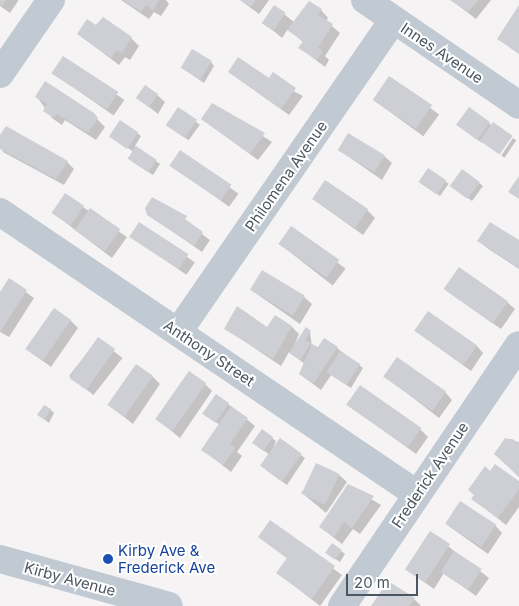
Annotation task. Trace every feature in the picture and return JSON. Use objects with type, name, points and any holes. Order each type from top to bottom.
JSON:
[{"type":"street","points":[[0,74],[51,0]]},
{"type":"street","name":"Innes Avenue","points":[[365,0],[519,105]]},
{"type":"street","name":"Philomena Avenue","points":[[178,332],[394,20]]},
{"type":"street","name":"Anthony Street","points":[[0,212],[418,494]]},
{"type":"street","name":"Frederick Avenue","points":[[342,606],[519,345]]},
{"type":"street","name":"Kirby Avenue","points":[[0,559],[169,606]]},
{"type":"building","points":[[0,0],[6,0],[2,6],[0,5]]},
{"type":"building","points":[[123,0],[159,0],[153,10],[146,5],[141,12]]},
{"type":"building","points":[[240,0],[256,0],[251,7]]},
{"type":"building","points":[[450,0],[479,0],[468,12]]},
{"type":"building","points":[[309,1],[322,9],[318,15],[333,24],[318,48],[323,51],[317,60],[298,48],[303,41],[287,30]]},
{"type":"building","points":[[274,5],[286,13],[273,31],[262,23]]},
{"type":"building","points":[[519,5],[519,53],[497,39]]},
{"type":"building","points":[[103,17],[132,37],[122,53],[117,50],[111,58],[77,34],[87,19],[96,25]]},
{"type":"building","points":[[192,49],[212,61],[200,80],[181,68]]},
{"type":"building","points":[[63,56],[118,92],[107,110],[52,74]]},
{"type":"building","points":[[238,57],[269,78],[273,72],[296,88],[281,109],[228,72]]},
{"type":"building","points":[[389,76],[432,105],[416,129],[373,100]]},
{"type":"building","points":[[45,81],[94,113],[98,118],[88,133],[57,114],[54,118],[43,111],[47,104],[35,97]]},
{"type":"building","points":[[145,85],[158,94],[149,107],[136,98]]},
{"type":"building","points":[[212,103],[265,133],[250,154],[201,119]]},
{"type":"building","points":[[178,107],[197,120],[185,138],[166,125]]},
{"type":"building","points":[[469,107],[490,122],[477,140],[456,125]]},
{"type":"building","points":[[120,120],[138,132],[127,149],[109,137]]},
{"type":"building","points":[[493,122],[513,136],[499,155],[480,141]]},
{"type":"building","points":[[6,126],[68,161],[56,179],[0,149],[0,135]]},
{"type":"building","points":[[348,133],[385,155],[375,172],[338,150]]},
{"type":"building","points":[[136,146],[157,160],[148,172],[128,158]]},
{"type":"building","points":[[180,150],[231,185],[221,200],[169,166]]},
{"type":"building","points":[[428,168],[446,180],[437,194],[418,182]]},
{"type":"building","points":[[462,169],[480,182],[467,199],[450,186]]},
{"type":"building","points":[[519,176],[519,199],[508,192]]},
{"type":"building","points":[[325,180],[368,209],[355,228],[312,199]]},
{"type":"building","points":[[65,193],[84,206],[71,226],[52,213]]},
{"type":"building","points":[[152,197],[187,216],[185,219],[203,232],[194,246],[147,215],[145,208]]},
{"type":"building","points":[[90,208],[120,229],[105,251],[75,230]]},
{"type":"building","points":[[139,222],[188,254],[179,269],[129,237]]},
{"type":"building","points":[[490,222],[519,240],[519,268],[477,241]]},
{"type":"building","points":[[291,226],[339,260],[327,278],[278,244]]},
{"type":"building","points":[[459,267],[508,301],[493,324],[444,289]]},
{"type":"building","points":[[262,270],[305,296],[293,315],[250,290]]},
{"type":"building","points":[[9,278],[27,290],[0,332],[0,292]]},
{"type":"building","points":[[237,306],[267,327],[275,315],[292,326],[273,359],[224,329]]},
{"type":"building","points":[[54,308],[71,320],[43,361],[25,349]]},
{"type":"building","points":[[428,311],[477,345],[463,365],[414,331]]},
{"type":"building","points":[[306,327],[311,331],[305,340],[311,343],[300,360],[289,353]]},
{"type":"building","points":[[98,337],[115,349],[87,390],[69,378]]},
{"type":"building","points":[[324,338],[338,347],[313,384],[299,374],[312,344],[318,347]]},
{"type":"building","points":[[340,351],[360,364],[347,385],[326,372]]},
{"type":"building","points":[[397,357],[446,391],[432,411],[383,377]]},
{"type":"building","points":[[136,364],[153,376],[125,417],[107,405]]},
{"type":"building","points":[[189,371],[206,383],[172,431],[155,419]]},
{"type":"building","points":[[360,385],[421,428],[408,448],[346,405]]},
{"type":"building","points":[[216,394],[229,403],[215,423],[202,414]]},
{"type":"building","points":[[44,405],[51,409],[45,420],[37,415]]},
{"type":"building","points":[[231,406],[248,418],[230,444],[235,448],[223,465],[201,450]]},
{"type":"building","points":[[262,429],[273,437],[263,451],[252,443]]},
{"type":"building","points":[[280,438],[302,454],[282,481],[260,466]]},
{"type":"building","points":[[505,438],[519,442],[519,476],[494,454]]},
{"type":"building","points":[[316,463],[340,474],[325,505],[302,494]]},
{"type":"building","points":[[495,464],[519,481],[519,489],[498,518],[471,499],[474,495],[468,490],[485,466],[490,471]]},
{"type":"building","points":[[348,484],[374,496],[352,528],[344,522],[334,537],[319,527]]},
{"type":"building","points":[[460,501],[496,524],[481,547],[445,524]]},
{"type":"building","points":[[270,520],[335,566],[312,599],[276,573],[287,558],[258,537]]},
{"type":"building","points":[[430,531],[450,544],[425,583],[405,570]]},
{"type":"building","points":[[332,543],[342,550],[335,560],[325,553]]},
{"type":"building","points":[[454,551],[482,569],[468,590],[440,572]]},
{"type":"building","points":[[388,581],[415,598],[410,606],[371,606]]},
{"type":"place","name":"Kirby Ave & Frederick Ave","points":[[108,559]]}]
